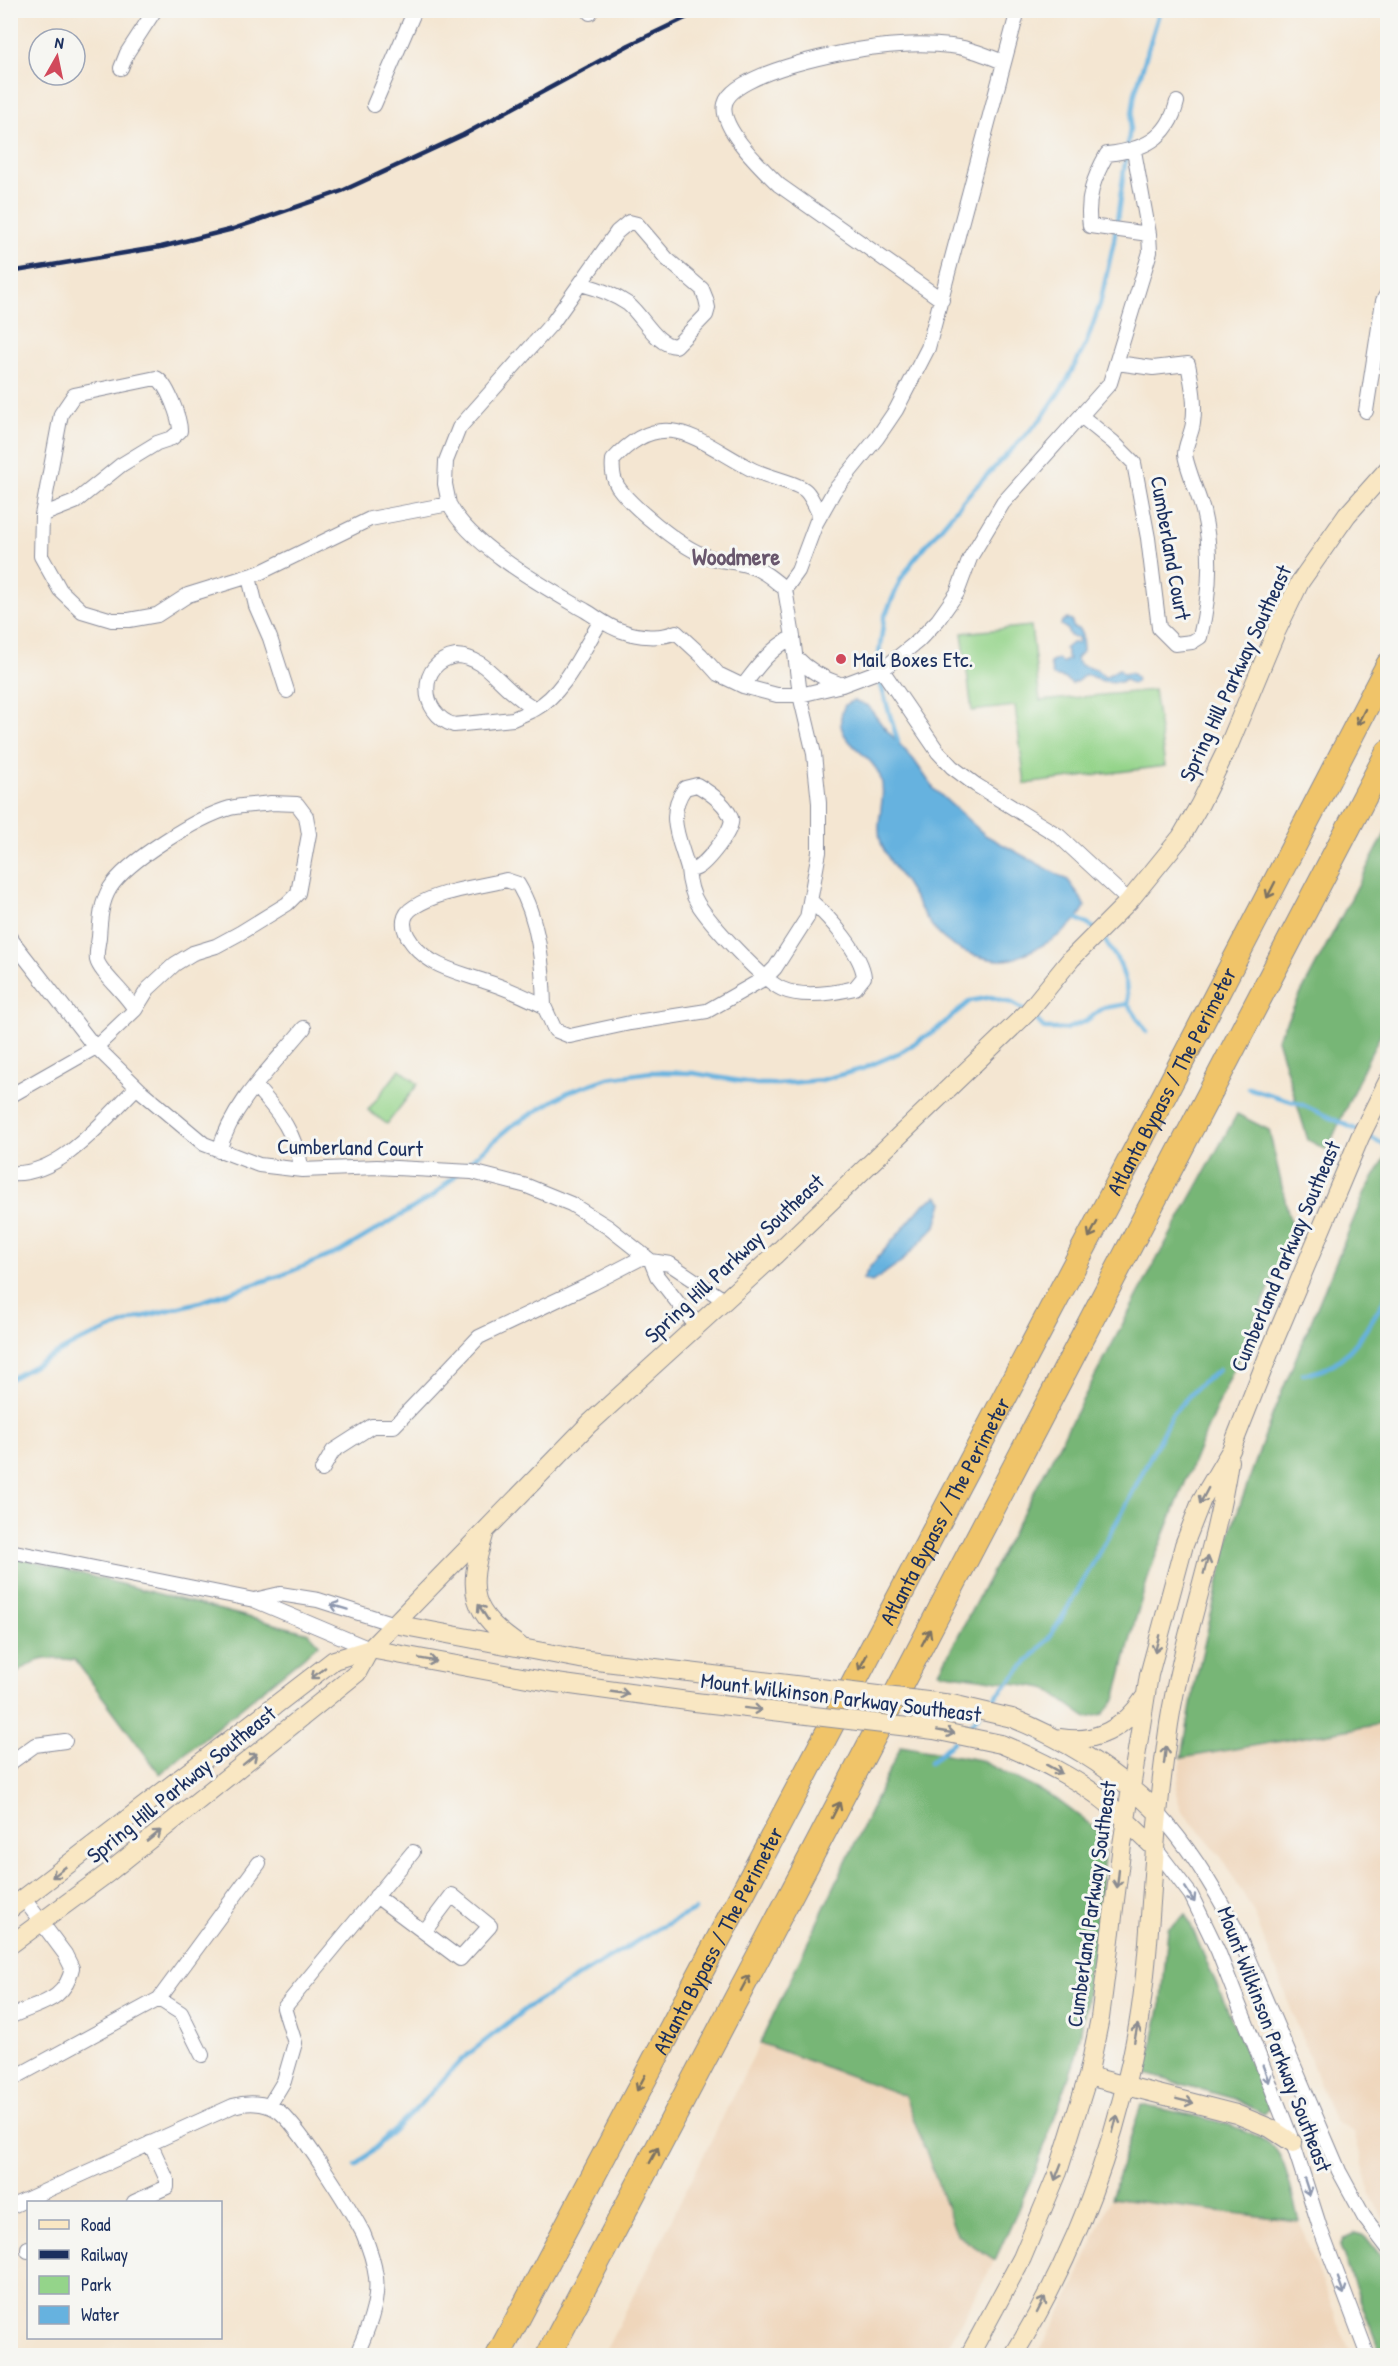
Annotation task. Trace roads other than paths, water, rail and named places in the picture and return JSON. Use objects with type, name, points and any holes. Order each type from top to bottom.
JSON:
[{"type":"highway","name":"Atlanta Bypass / The Perimeter","points":[[498,2355],[1166,1092],[1388,665]]},
{"type":"highway","name":"Atlanta Bypass / The Perimeter","points":[[548,2355],[1388,752]]},
{"type":"highway","points":[[565,2355],[637,2189]]},
{"type":"highway","points":[[478,2355],[551,2254]]},
{"type":"street","points":[[121,68],[127,53],[155,10]]},
{"type":"street","points":[[374,105],[415,10]]},
{"type":"street","points":[[785,589],[798,571],[820,516],[834,491],[877,438],[896,410],[928,348],[1018,10]]},
{"type":"street","points":[[942,300],[778,185],[738,141],[724,112],[724,105],[732,91],[743,83],[776,69],[877,47],[950,46],[981,53],[1003,62]]},
{"type":"street","points":[[1149,234],[1090,226],[1088,212],[1094,177],[1107,154],[1134,151],[1159,135],[1173,119],[1177,102]]},
{"type":"street","points":[[580,284],[627,304],[660,339],[670,346],[676,346],[706,315],[708,308],[702,289],[667,259],[638,224],[629,222],[617,232],[536,343],[459,428],[446,461],[449,504],[463,524],[494,551],[601,621],[623,632],[657,637],[676,632],[718,674],[743,686],[777,695],[800,695],[842,685],[882,670],[918,641],[938,620],[957,593],[970,558],[1003,503],[1110,383],[1150,252],[1149,234],[1134,151]]},
{"type":"street","points":[[1366,411],[1383,301],[1388,292]]},
{"type":"street","name":"Cumberland Court","points":[[1081,416],[1134,463],[1148,538],[1159,628],[1175,644],[1200,638],[1206,614],[1210,563],[1208,535],[1203,512],[1185,453],[1191,437],[1194,416],[1188,364],[1153,368],[1117,363]]},
{"type":"street","points":[[42,515],[75,502],[121,465],[157,443],[172,438],[180,430],[180,422],[164,383],[156,378],[74,395],[61,414],[42,515],[40,540],[44,562],[60,590],[82,611],[94,616],[129,620],[158,615],[189,595],[249,577],[370,519],[449,504]]},
{"type":"street","points":[[544,1006],[486,981],[433,962],[410,941],[404,928],[405,915],[411,909],[440,895],[506,880],[518,884],[529,908],[540,952],[544,980],[544,1006],[555,1030],[570,1036],[630,1023],[707,1011],[765,978],[775,968],[807,918],[812,902],[819,852],[819,803],[814,754],[800,695],[794,637],[785,589],[761,570],[700,554],[655,522],[618,486],[614,477],[613,460],[626,446],[642,435],[660,430],[686,433],[764,476],[800,487],[807,492],[820,516]]},
{"type":"street","name":"Spring Hill Parkway Southeast","points":[[10,1945],[108,1873],[357,1673],[370,1649],[589,1424],[776,1254],[1028,1012],[1071,959],[1129,901],[1181,837],[1229,744],[1276,632],[1300,582],[1347,515],[1388,469]]},
{"type":"street","points":[[249,577],[256,606],[270,638],[287,691]]},
{"type":"street","points":[[535,710],[485,666],[465,656],[447,657],[434,668],[426,685],[427,699],[438,717],[454,725],[513,719],[535,710],[543,705],[575,667],[601,621]]},
{"type":"street","points":[[743,686],[765,657],[780,643],[794,637]]},
{"type":"street","points":[[796,657],[805,667],[842,685]]},
{"type":"street","points":[[882,670],[938,752],[952,767],[976,785],[1059,836],[1129,901]]},
{"type":"street","points":[[688,869],[697,868],[727,834],[731,824],[731,818],[723,807],[697,785],[685,788],[673,811],[688,869],[690,888],[698,904],[765,978],[783,990],[808,993],[855,988],[864,977],[863,967],[823,911],[812,902]]},
{"type":"street","points":[[10,1096],[96,1047],[135,1010],[148,989],[176,964],[193,953],[216,946],[240,933],[287,904],[298,893],[309,834],[306,816],[297,804],[254,805],[212,814],[188,826],[142,857],[111,886],[104,899],[99,924],[97,960],[102,971],[129,999],[135,1010]]},
{"type":"street","name":"Cumberland Court","points":[[10,938],[96,1047],[137,1087],[204,1144],[258,1165],[302,1170],[377,1167],[472,1172],[527,1186],[572,1204],[608,1227],[648,1258],[670,1264],[724,1300]]},
{"type":"street","points":[[219,1151],[236,1110],[304,1028]]},
{"type":"street","name":"Cumberland Parkway Southeast","points":[[969,2355],[1022,2258],[1058,2172],[1088,2076],[1106,1979],[1126,1821],[1146,1694],[1161,1625],[1187,1537],[1202,1499],[1231,1450],[1360,1137],[1388,1081]]},
{"type":"street","points":[[10,1173],[37,1171],[60,1159],[137,1087]]},
{"type":"street","points":[[256,1087],[279,1113],[291,1131],[302,1170]]},
{"type":"street","points":[[322,1470],[333,1451],[372,1426],[394,1426],[479,1337],[648,1258]]},
{"type":"street","name":"Cumberland Court","points":[[648,1258],[657,1276],[696,1326]]},
{"type":"street","name":"Cumberland Parkway Southeast","points":[[1013,2355],[1048,2293],[1078,2230],[1110,2140],[1125,2085],[1142,1995],[1158,1813],[1172,1712],[1197,1596],[1223,1505],[1231,1450]]},
{"type":"street","points":[[485,1532],[474,1576],[480,1610],[502,1634],[527,1650]]},
{"type":"street","points":[[10,1549],[254,1600],[370,1649]]},
{"type":"street","points":[[254,1600],[280,1594],[318,1600],[394,1624]]},
{"type":"street","name":"Mount Wilkinson Parkway Southeast","points":[[394,1624],[614,1664],[952,1704],[1012,1718],[1050,1736],[1113,1773],[1158,1813],[1201,1868],[1220,1898],[1339,2171],[1364,2217],[1388,2248]]},
{"type":"street","name":"Spring Hill Parkway Southeast","points":[[17,1904],[334,1660],[370,1649]]},
{"type":"street","name":"Mount Wilkinson Parkway Southeast","points":[[370,1649],[549,1682],[934,1730],[1001,1744],[1066,1775],[1110,1805],[1155,1848],[1191,1895],[1208,1927],[1293,2143],[1321,2231],[1368,2355]]},
{"type":"street","points":[[1050,1736],[1083,1740],[1107,1733],[1129,1717],[1146,1694]]},
{"type":"street","points":[[10,1763],[35,1745],[65,1742]]},
{"type":"street","points":[[269,2106],[284,2081],[295,2043],[284,2008],[413,1852]]},
{"type":"street","points":[[10,2080],[159,1999],[259,1863]]},
{"type":"street","points":[[376,1896],[424,1932],[460,1959],[490,1926],[452,1895],[424,1932]]},
{"type":"street","points":[[10,2018],[53,1999],[66,1986],[72,1968],[70,1961],[41,1922],[17,1904]]},
{"type":"street","points":[[159,1999],[180,2013],[202,2055]]},
{"type":"street","points":[[1088,2076],[1236,2114],[1270,2128],[1293,2143]]},
{"type":"street","points":[[10,2207],[233,2106],[251,2103],[269,2106],[278,2110],[292,2123],[354,2217],[369,2249],[374,2266],[376,2294],[369,2327],[356,2355]]},
{"type":"street","points":[[136,2201],[167,2187],[167,2180],[150,2143]]},
{"type":"water","points":[[1067,619],[1072,621],[1073,628],[1079,629],[1082,636],[1083,651],[1076,658],[1081,665],[1097,670],[1105,677],[1119,669],[1123,674],[1134,675],[1137,678],[1136,682],[1132,684],[1125,679],[1121,682],[1104,681],[1084,675],[1072,684],[1064,678],[1053,676],[1050,663],[1058,659],[1062,663],[1069,659],[1065,649],[1072,643],[1078,643],[1079,638],[1070,636],[1067,629],[1061,625],[1062,621]]},
{"type":"water","points":[[854,700],[868,706],[914,760],[934,789],[985,835],[1068,880],[1085,907],[1070,926],[1037,948],[1015,958],[1004,960],[967,953],[958,949],[938,933],[883,849],[879,834],[883,793],[880,776],[841,728],[841,717],[845,705]]},
{"type":"water","points":[[937,1196],[943,1202],[936,1226],[902,1261],[872,1282],[863,1279],[869,1268],[923,1205]]},
{"type":"waterway","points":[[898,742],[880,682],[878,661],[884,618],[901,579],[913,561],[968,495],[1042,418],[1066,382],[1086,344],[1100,304],[1114,241],[1135,93],[1160,10]]},
{"type":"waterway","points":[[1078,919],[1094,928]]},
{"type":"waterway","points":[[1102,936],[1120,964],[1126,984],[1128,1004],[1147,1032]]},
{"type":"waterway","points":[[462,1168],[513,1125],[568,1092],[608,1078],[651,1072],[693,1073],[757,1084],[821,1080],[862,1069],[901,1052],[937,1029],[970,1001],[991,997],[1012,1003],[1024,1010]]},
{"type":"waterway","points":[[1031,1014],[1045,1029],[1066,1029],[1086,1021],[1103,1008],[1128,1004]]},
{"type":"waterway","points":[[1248,1088],[1298,1103],[1357,1130]]},
{"type":"waterway","points":[[1365,1134],[1388,1147]]},
{"type":"waterway","points":[[10,1379],[78,1342],[138,1318],[200,1302],[282,1275],[341,1251],[433,1196],[457,1174]]},
{"type":"waterway","points":[[1303,1374],[1323,1369],[1346,1354],[1362,1335],[1388,1293]]},
{"type":"waterway","points":[[987,1706],[1048,1639],[1060,1621],[1124,1509],[1172,1414],[1201,1383],[1219,1370]]},
{"type":"waterway","points":[[965,1730],[979,1715]]},
{"type":"waterway","points":[[930,1763],[954,1741]]},
{"type":"waterway","points":[[356,2166],[418,2107],[461,2060],[528,2007],[657,1929],[695,1910]]},
{"type":"railway","points":[[10,272],[161,247],[233,229],[342,191],[463,135],[629,45],[702,10]]},
{"type":"railway","points":[[1384,10],[1388,12]]},
{"type":"place","name":"Mail Boxes Etc.","points":[[841,659]]},
{"type":"district","name":"Woodmere","points":[[736,556]]}]
